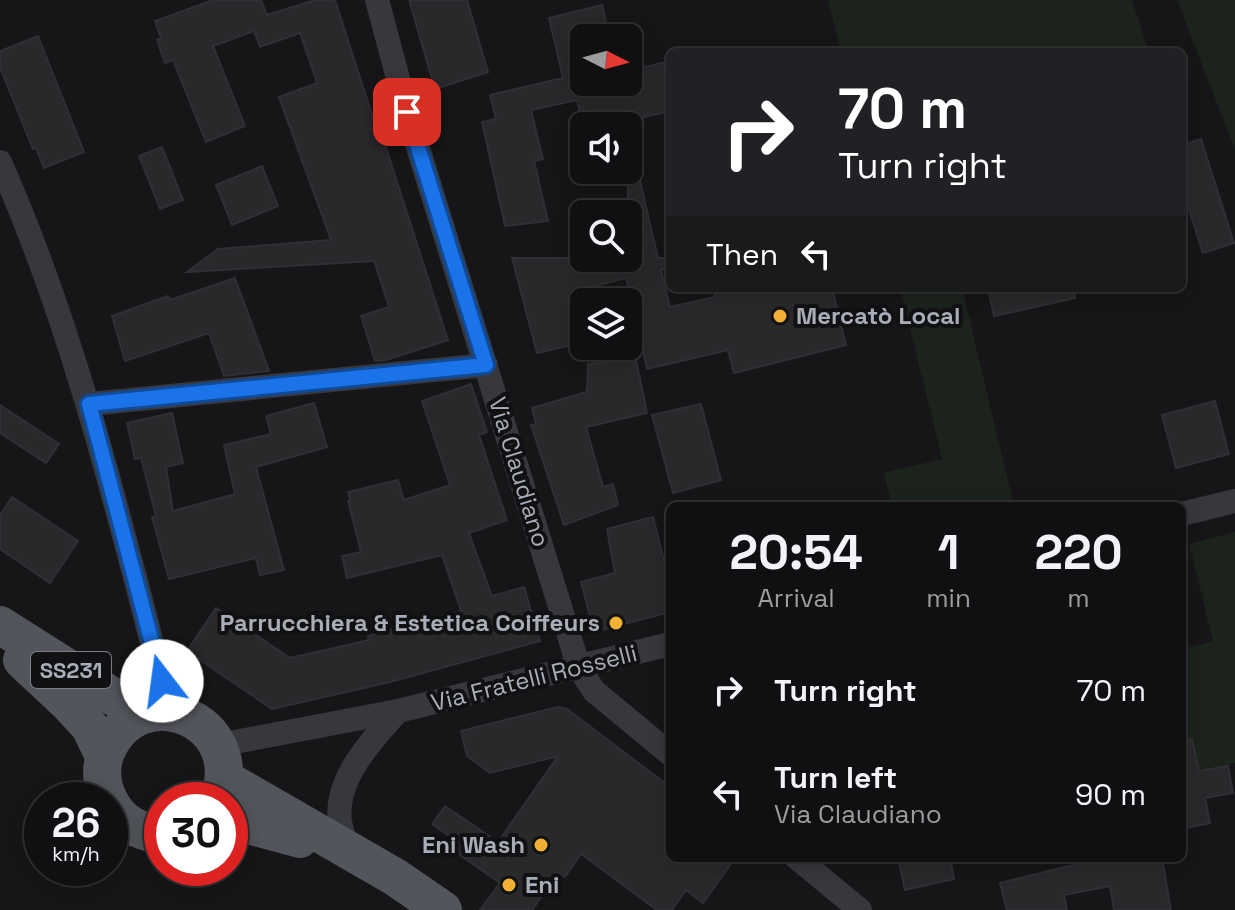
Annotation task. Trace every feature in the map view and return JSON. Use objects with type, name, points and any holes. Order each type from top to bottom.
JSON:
[{"type":"main road","name":"SS231","points":[[0,625],[156,713]]},
{"type":"main road","name":"SS231","points":[[0,639],[90,727],[104,756]]},
{"type":"main road","points":[[104,782],[104,756],[112,739],[125,725],[156,713],[185,715],[198,722],[221,775],[349,853],[395,877],[443,910]]},
{"type":"main road","points":[[248,825],[349,853]]},
{"type":"street","name":"Via Claudiano","points":[[377,0],[407,112],[579,668]]},
{"type":"street","points":[[0,162],[40,262],[89,404],[156,713]]},
{"type":"street","points":[[89,404],[486,365]]},
{"type":"street","points":[[1186,513],[1235,501]]},
{"type":"street","name":"Via Fratelli Rosselli","points":[[221,775],[398,711],[666,645]]},
{"type":"street","points":[[579,668],[594,691],[666,751]]},
{"type":"street","name":"Via Fratelli Rosselli","points":[[349,853],[340,823],[340,807],[349,775],[371,741],[398,711]]},
{"type":"street","points":[[802,862],[860,910]]},
{"type":"shaded area","points":[[828,0],[1132,0],[1148,48],[840,48]]},
{"type":"shaded area","points":[[1177,0],[1235,0],[1235,150]]},
{"type":"shaded area","points":[[901,292],[963,292],[1013,502],[891,502],[884,473],[942,459]]},
{"type":"shaded area","points":[[1235,532],[1235,763],[1186,773],[1186,648],[1213,641],[1189,544]]},
{"type":"building","points":[[213,0],[261,0],[267,15],[315,0],[335,0],[448,340],[375,361],[361,316],[389,307],[374,261],[187,272],[218,249],[331,240],[279,97],[317,83],[300,33],[260,47],[254,31],[213,46],[245,126],[206,142],[173,60],[165,63],[157,40],[161,38],[155,21]]},
{"type":"building","points":[[409,0],[467,0],[488,72],[435,89]]},
{"type":"building","points":[[602,5],[607,24],[570,24],[570,96],[642,96],[642,68],[666,62],[666,112],[642,118],[642,112],[580,112],[577,100],[531,110],[543,159],[534,161],[548,221],[505,226],[482,122],[496,119],[490,95],[563,78],[549,18]]},
{"type":"building","points":[[38,36],[84,152],[44,168],[36,148],[33,149],[0,67],[0,51]]},
{"type":"building","points":[[1201,139],[1234,243],[1203,253],[1186,200],[1186,144]]},
{"type":"building","points":[[162,147],[183,200],[160,209],[139,156]]},
{"type":"building","points":[[262,166],[278,206],[232,225],[216,185]]},
{"type":"building","points":[[628,184],[641,184],[658,258],[666,258],[666,268],[661,270],[670,307],[715,297],[714,292],[833,292],[846,345],[734,373],[728,350],[647,369],[642,347],[642,288],[628,288],[626,278],[587,288],[570,288],[570,345],[537,353],[512,258],[570,258],[570,272],[642,272],[642,200],[628,200]]},
{"type":"building","points":[[235,278],[269,371],[224,376],[209,333],[125,361],[112,316],[168,296],[170,300]]},
{"type":"building","points":[[989,292],[1074,292],[1075,298],[994,316]]},
{"type":"building","points":[[636,360],[647,413],[586,427],[603,487],[613,484],[618,505],[564,525],[531,425],[536,424],[532,408],[587,392],[588,364]]},
{"type":"building","points":[[471,384],[487,432],[479,435],[507,520],[469,533],[492,596],[524,587],[540,641],[390,682],[272,709],[187,651],[216,608],[290,658],[369,640],[368,636],[461,611],[442,555],[347,578],[342,556],[361,552],[348,492],[398,480],[404,500],[450,485],[422,401]]},
{"type":"building","points":[[1215,401],[1229,454],[1176,468],[1162,415]]},
{"type":"building","points":[[314,403],[327,447],[256,467],[284,570],[260,575],[256,558],[169,579],[152,517],[156,516],[141,458],[135,459],[127,423],[172,413],[183,463],[166,467],[173,511],[235,494],[224,445],[271,434],[266,416]]},
{"type":"building","points":[[701,404],[721,480],[673,493],[652,415]]},
{"type":"building","points":[[0,405],[59,444],[46,463],[0,433]]},
{"type":"building","points":[[12,497],[78,541],[50,583],[0,549],[0,515]]},
{"type":"building","points":[[653,517],[666,569],[666,613],[594,632],[581,582],[615,573],[607,529]]},
{"type":"building","points":[[558,707],[567,709],[666,784],[666,862],[732,862],[703,903],[686,890],[672,910],[657,910],[581,854],[565,877],[558,873],[532,910],[480,910],[500,883],[453,850],[458,842],[432,824],[445,806],[498,842],[558,756],[490,773],[467,756],[461,731]]},
{"type":"building","points":[[1192,739],[1199,771],[1228,766],[1233,793],[1205,798],[1210,823],[1186,828],[1186,740]]},
{"type":"building","points":[[899,862],[951,862],[954,879],[905,890]]},
{"type":"building","points":[[1085,862],[1163,862],[1171,910],[1114,910],[1110,886],[1064,895],[1067,910],[1007,910],[1000,883]]},
{"type":"place","name":"Mercatò Local","points":[[780,316]]},
{"type":"place","name":"Parrucchiera & Estetica Coiffeurs","points":[[616,623]]},
{"type":"place","name":"Eni Wash","points":[[541,845]]},
{"type":"place","name":"Eni","points":[[509,885]]},
{"type":"route","points":[[162,681],[89,404],[486,365],[407,112]]}]
